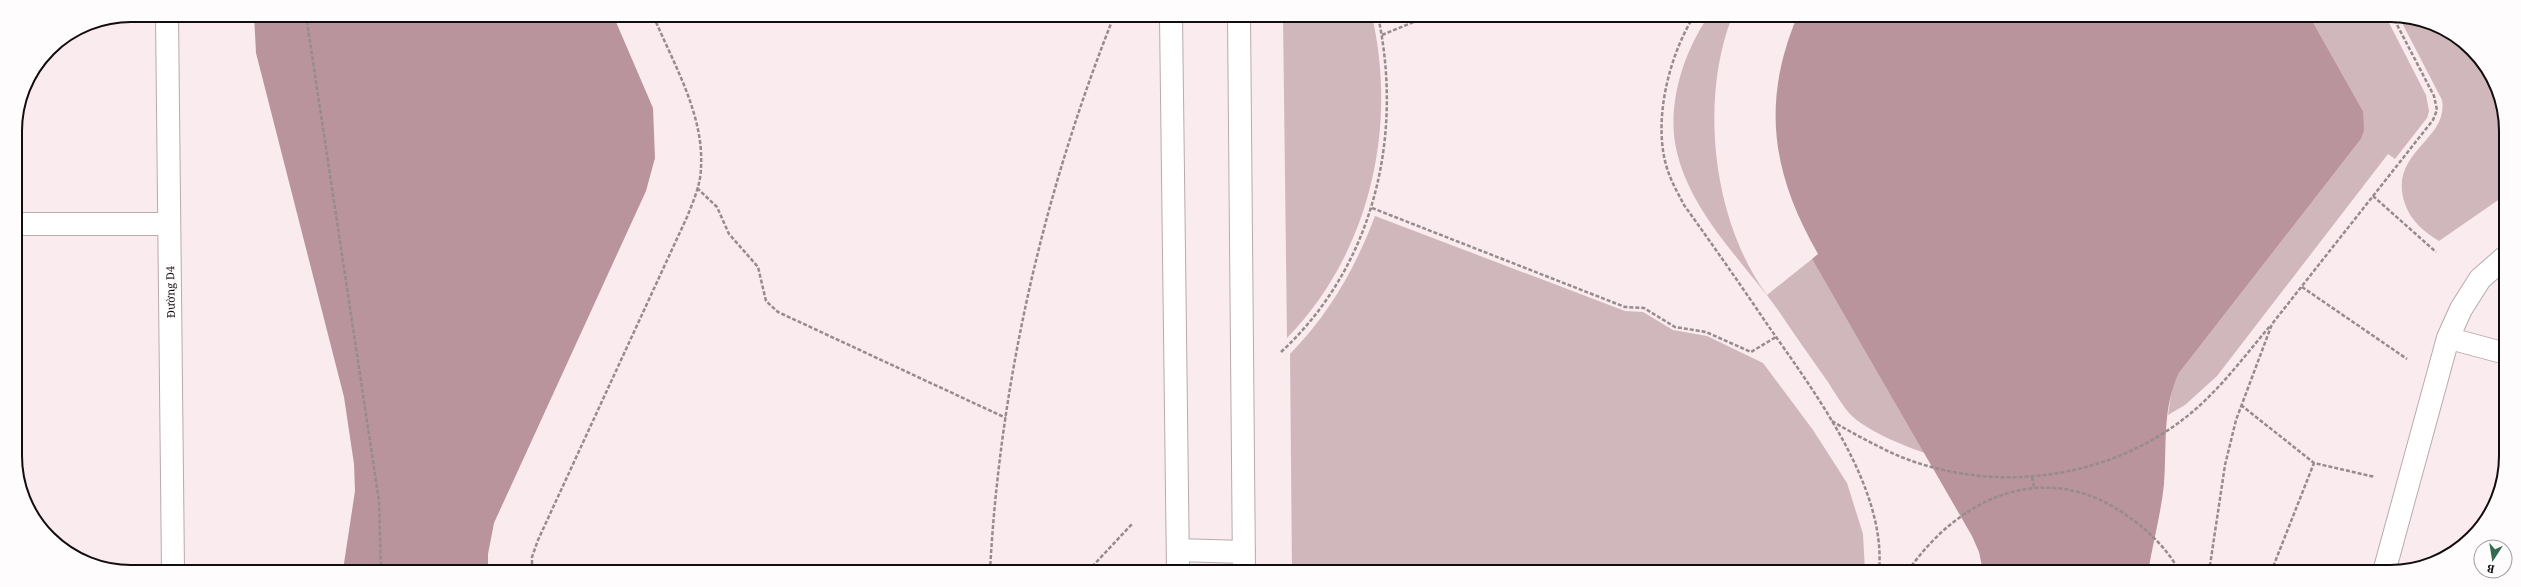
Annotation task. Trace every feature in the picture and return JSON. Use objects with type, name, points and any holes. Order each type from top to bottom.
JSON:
[{"type":"street","name":"Đường D4","points":[[167,22],[173,565]]},
{"type":"street","points":[[1171,22],[1178,560],[1244,561],[1239,22]]},
{"type":"street","points":[[22,224],[169,224]]},
{"type":"street","points":[[2386,565],[2448,338],[2461,309],[2480,279],[2499,262]]},
{"type":"lane","points":[[2448,338],[2499,352]]},
{"type":"path","points":[[307,22],[379,501],[381,565]]},
{"type":"path","points":[[532,565],[532,557],[538,540],[687,217],[697,188],[701,168],[698,129],[655,22]]},
{"type":"path","points":[[990,565],[994,505],[1006,418],[1022,327],[1049,215],[1079,112],[1112,22]]},
{"type":"path","points":[[1281,352],[1299,335],[1330,297],[1353,255],[1372,208],[1379,178],[1388,115],[1382,35],[1379,22]]},
{"type":"path","points":[[1382,35],[1413,22]]},
{"type":"path","points":[[1691,22],[1678,45],[1665,96],[1663,136],[1669,173],[1684,204],[1832,421],[1854,464],[1868,499],[1877,532],[1879,565]]},
{"type":"path","points":[[1832,421],[1863,439],[1895,454],[1964,474],[2032,478],[2063,473],[2127,453],[2154,440],[2203,403],[2222,382],[2302,287],[2433,120],[2437,110],[2434,96],[2396,22]]},
{"type":"path","points":[[697,188],[717,207],[729,234],[758,267],[766,301],[778,312],[1006,418]]},
{"type":"path","points":[[2373,196],[2436,252]]},
{"type":"path","points":[[1372,208],[1625,307],[1644,308],[1675,327],[1706,332],[1751,352],[1776,337]]},
{"type":"path","points":[[2302,287],[2407,359]]},
{"type":"path","points":[[2210,565],[2225,465],[2241,405],[2272,324]]},
{"type":"path","points":[[2241,405],[2314,463],[2375,477]]},
{"type":"path","points":[[2274,565],[2314,463]]},
{"type":"path","points":[[2032,478],[2034,487]]},
{"type":"path","points":[[1913,565],[1928,545],[1969,509],[2006,493],[2034,487],[2082,493],[2108,504],[2139,524],[2168,554],[2175,565]]},
{"type":"path","points":[[1094,565],[1132,524]]},
{"type":"shaded area","points":[[254,22],[616,22],[653,108],[655,158],[646,191],[494,523],[488,554],[488,565],[344,565],[355,491],[354,464],[344,397],[256,53]]},
{"type":"shaded area","points":[[1283,22],[1373,22],[1379,59],[1381,102],[1378,145],[1370,188],[1357,229],[1339,268],[1315,305],[1287,338]]},
{"type":"shaded area","points":[[1705,22],[1730,22],[1722,50],[1716,86],[1714,123],[1717,160],[1723,197],[1734,233],[1749,266],[1767,295],[1812,259],[1925,453],[1875,432],[1850,414],[1778,310],[1718,234],[1692,193],[1676,148],[1674,114],[1679,80],[1691,47]]},
{"type":"shaded area","points":[[1795,22],[2313,22],[2363,111],[2364,130],[2361,139],[2179,373],[2170,399],[2166,427],[2163,495],[2149,565],[1982,565],[1979,552],[1972,536],[1812,259],[1818,254],[1802,224],[1790,195],[1782,167],[1777,138],[1776,109],[1779,79],[1786,49]]},
{"type":"shaded area","points":[[2313,22],[2389,22],[2426,95],[2429,111],[2427,118],[2395,159],[2388,154],[2217,376],[2185,405],[2168,415],[2172,388],[2179,373],[2361,139],[2363,111]]},
{"type":"shaded area","points":[[2402,23],[2432,30],[2457,44],[2477,64],[2488,83],[2497,109],[2499,123],[2499,199],[2439,241],[2423,230],[2414,221],[2405,204],[2402,186],[2404,172],[2411,159],[2437,126],[2442,114],[2442,100]]},
{"type":"shaded area","points":[[1375,216],[1625,311],[1643,312],[1673,330],[1707,336],[1763,363],[1813,430],[1847,483],[1863,534],[1865,565],[1292,565],[1290,354],[1329,307],[1350,272]]}]
